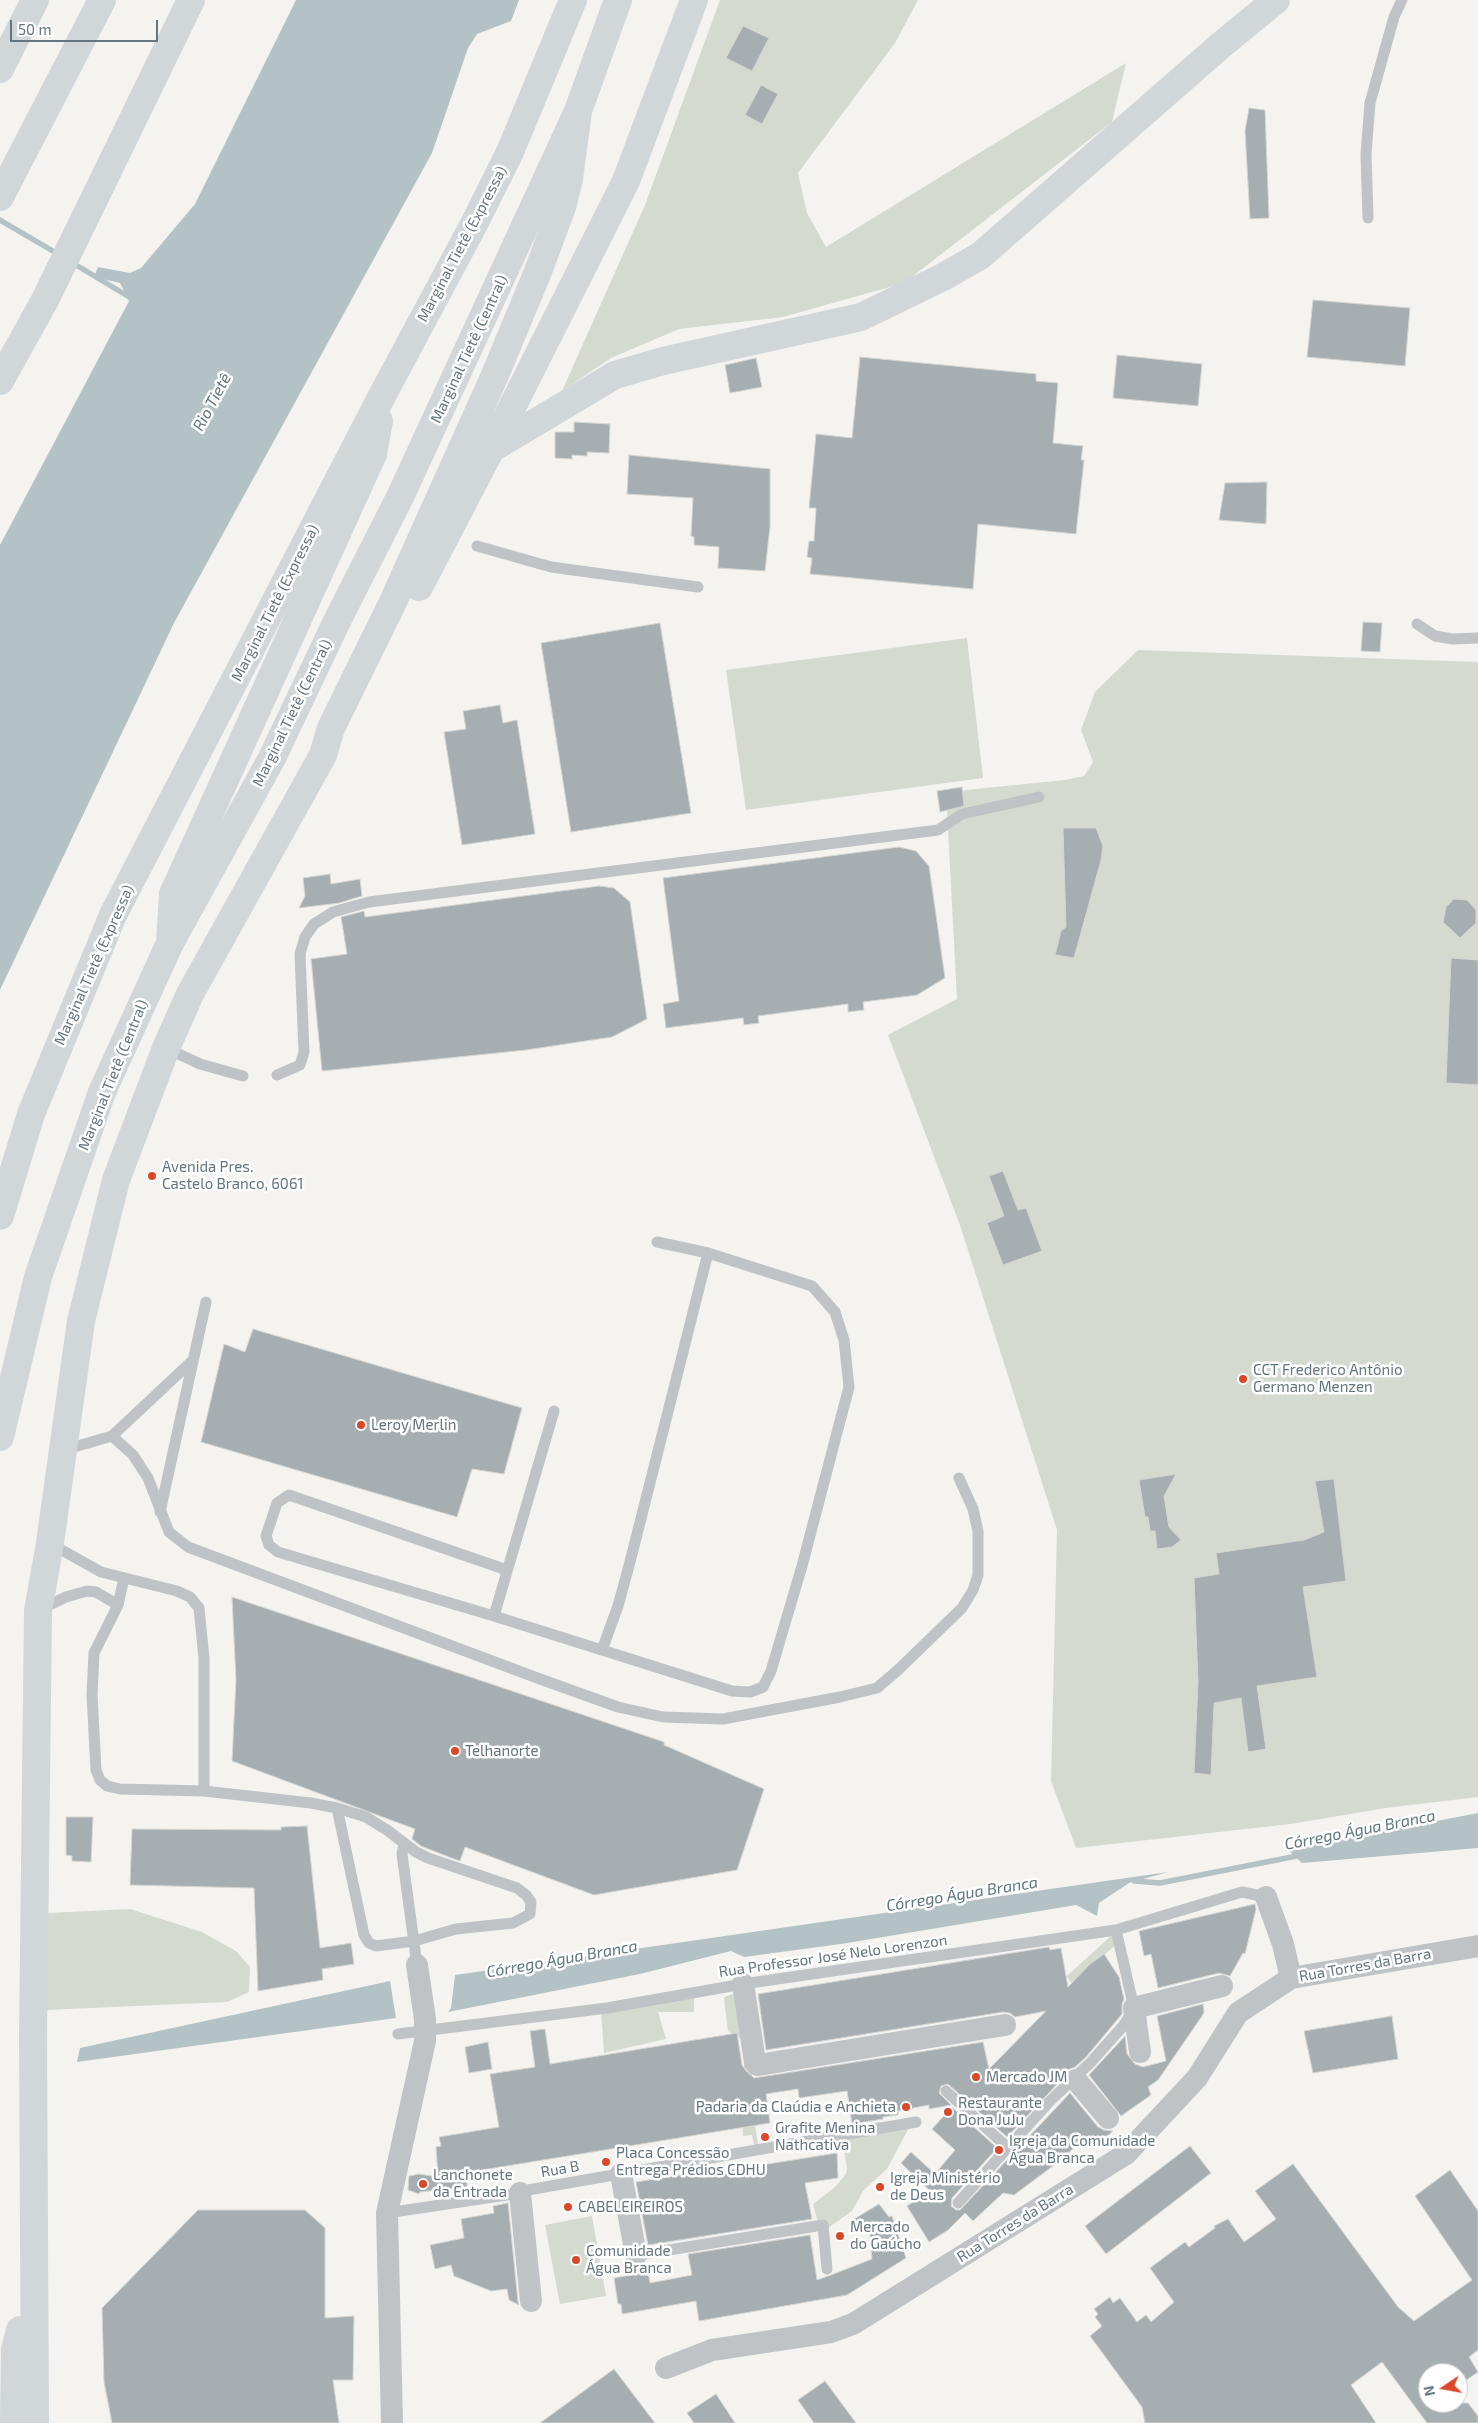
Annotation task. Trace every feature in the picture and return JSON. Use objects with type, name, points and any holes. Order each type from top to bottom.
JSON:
[{"type":"highway","points":[[0,69],[35,0]]},
{"type":"highway","points":[[0,197],[102,0]]},
{"type":"highway","points":[[0,381],[45,300],[191,0]]},
{"type":"highway","name":"Marginal Tietê (Expressa)","points":[[0,1216],[31,1114],[114,915],[510,152],[573,0]]},
{"type":"highway","name":"Marginal Tietê (Central)","points":[[0,1437],[38,1277],[102,1092],[170,943],[272,758],[338,619],[400,497],[578,111],[618,0]]},
{"type":"highway","points":[[322,755],[352,715],[491,449],[626,181],[694,0]]},
{"type":"highway","points":[[491,449],[615,375],[663,361],[861,316],[943,278],[980,256],[1220,46],[1276,0]]},
{"type":"highway","points":[[35,2423],[33,2037],[38,1610],[50,1543],[81,1321],[116,1180],[166,1048],[190,994],[322,755],[331,728],[392,604],[495,375],[537,274],[562,207],[569,179],[578,111]]},
{"type":"highway","points":[[170,943],[173,894],[373,454],[384,392]]},
{"type":"highway","points":[[14,2423],[16,2349],[33,2268]]},
{"type":"street","points":[[1266,1897],[1283,1944],[1291,1978]]},
{"type":"street","name":"Rua Torres da Barra","points":[[666,2368],[712,2350],[831,2332],[853,2324],[878,2309],[1126,2154],[1197,2078],[1238,2014],[1291,1978],[1478,1946]]},
{"type":"street","points":[[392,2423],[387,2212],[422,2060],[426,2030],[417,1965]]},
{"type":"street","points":[[743,1984],[755,2062],[758,2065],[1005,2025]]},
{"type":"street","points":[[1140,2052],[1134,2008],[1222,1986]]},
{"type":"street","points":[[1076,2080],[1108,2118]]},
{"type":"street","points":[[621,2174],[632,2256]]},
{"type":"street","points":[[520,2193],[531,2301]]},
{"type":"lane","points":[[1368,218],[1366,154],[1370,103],[1386,42],[1402,0]]},
{"type":"lane","points":[[477,546],[552,567],[698,587]]},
{"type":"lane","points":[[1417,624],[1435,636],[1453,639],[1478,638]]},
{"type":"lane","points":[[277,1075],[300,1065],[304,1052],[300,954],[305,937],[314,924],[333,912],[369,902],[938,830],[962,814],[1040,796]]},
{"type":"lane","points":[[166,1048],[200,1064],[243,1076]]},
{"type":"lane","points":[[507,1570],[289,1495],[277,1503],[266,1536],[269,1545],[278,1552],[494,1616],[732,1691],[750,1692],[763,1687],[771,1671],[849,1387],[844,1340],[835,1312],[812,1286],[708,1253],[657,1242]]},
{"type":"lane","points":[[602,1650],[618,1606],[630,1562],[708,1253]]},
{"type":"lane","points":[[160,1512],[191,1362],[206,1302]]},
{"type":"lane","points":[[63,1450],[112,1436],[191,1362]]},
{"type":"lane","points":[[494,1616],[554,1411]]},
{"type":"lane","points":[[112,1436],[133,1454],[148,1478],[160,1512],[170,1532],[188,1547],[325,1600],[618,1706],[663,1717],[723,1719],[877,1688],[962,1608],[973,1590],[978,1575],[978,1531],[973,1508],[960,1478]]},
{"type":"lane","points":[[50,1543],[101,1572],[177,1590],[190,1597],[199,1608],[204,1658],[204,1791]]},
{"type":"lane","points":[[124,1578],[118,1605],[94,1653],[93,1715],[96,1770],[100,1780],[107,1786],[120,1789],[204,1791],[311,1803],[337,1808],[366,1817],[387,1830],[404,1844],[428,1858],[517,1888],[526,1894],[532,1908],[530,1914],[524,1919],[513,1923],[456,1929],[414,1941],[376,1946],[369,1943],[364,1935],[337,1808]]},
{"type":"lane","points":[[38,1610],[66,1597],[87,1591],[96,1592],[118,1605]]},
{"type":"lane","points":[[404,1844],[402,1854],[417,1965]]},
{"type":"lane","name":"Rua Professor José Nelo Lorenzon","points":[[398,2034],[607,2008],[743,1984],[1116,1930],[1229,1894],[1242,1892],[1266,1897]]},
{"type":"lane","points":[[958,2203],[1049,2102],[1091,2062],[1124,2025],[1134,2008],[1116,1930]]},
{"type":"lane","points":[[946,2092],[1008,2148]]},
{"type":"lane","name":"Rua B","points":[[387,2212],[520,2193],[528,2190],[916,2122]]},
{"type":"lane","points":[[632,2256],[823,2225],[827,2269]]},
{"type":"shaded area","points":[[720,0],[918,0],[895,43],[798,173],[807,213],[826,247],[1126,63],[1112,122],[904,283],[783,317],[679,329],[611,358],[562,391],[645,205]]},
{"type":"shaded area","points":[[967,638],[983,778],[746,810],[726,670]]},
{"type":"shaded area","points":[[1138,650],[1478,662],[1478,1797],[1386,1808],[1291,1824],[1076,1848],[1051,1781],[1057,1530],[961,1228],[888,1035],[957,999],[946,792],[1065,780],[1084,776],[1093,762],[1081,730],[1095,692]]},
{"type":"shaded area","points":[[130,1909],[202,1932],[236,1951],[250,1967],[249,1992],[227,2002],[46,2010],[48,1913]]},
{"type":"shaded area","points":[[1112,1935],[1117,1944],[1071,1983],[1067,1976]]},
{"type":"shaded area","points":[[736,1993],[756,2067],[748,2083],[759,2150],[755,2150],[752,2135],[743,2136],[741,2073],[746,2062],[742,2040],[728,2031],[724,1997]]},
{"type":"shaded area","points":[[694,1996],[694,2012],[658,2012],[666,2039],[604,2053],[601,2010]]},
{"type":"shaded area","points":[[913,2120],[887,2169],[863,2191],[852,2211],[828,2228],[819,2227],[813,2204],[835,2187],[846,2174],[847,2168],[840,2128]]},
{"type":"shaded area","name":"Comunidade Água Branca","points":[[592,2216],[606,2296],[560,2304],[545,2225]]},
{"type":"water","name":"Rio Tietê","points":[[296,0],[519,0],[511,21],[477,34],[468,48],[432,153],[174,623],[0,990],[0,545],[129,301],[120,283],[94,277],[98,267],[130,273],[141,268],[195,204]]},
{"type":"water","points":[[1478,1813],[1478,1848],[1302,1863],[1288,1850]]},
{"type":"water","points":[[1168,1872],[1129,1883],[1099,1903],[1097,1916],[1076,1905],[841,1944],[744,1957],[731,1951],[640,1974],[448,2012],[451,2008],[455,1975]]},
{"type":"water","points":[[390,1981],[396,2018],[77,2062],[80,2048]]},
{"type":"building","points":[[743,26],[769,38],[752,71],[726,58]]},
{"type":"building","points":[[761,85],[778,94],[762,124],[745,115]]},
{"type":"building","points":[[1249,108],[1265,110],[1269,218],[1250,219],[1245,131]]},
{"type":"building","points":[[1313,300],[1410,308],[1405,366],[1307,357]]},
{"type":"building","points":[[1117,355],[1202,364],[1198,406],[1113,398]]},
{"type":"building","points":[[860,357],[1036,374],[1036,381],[1058,383],[1053,443],[1083,446],[1081,460],[1084,460],[1076,534],[978,524],[973,589],[810,574],[812,558],[807,557],[809,541],[814,541],[816,508],[809,508],[816,434],[852,438]]},
{"type":"building","points":[[756,358],[762,387],[730,393],[725,365]]},
{"type":"building","points":[[574,422],[610,424],[609,453],[587,452],[587,456],[572,455],[572,459],[555,458],[555,432],[574,432]]},
{"type":"building","points":[[629,455],[770,469],[770,527],[765,571],[718,568],[719,547],[694,545],[694,537],[691,536],[693,498],[627,494]]},
{"type":"building","points":[[1267,482],[1266,524],[1219,520],[1225,483]]},
{"type":"building","points":[[1363,622],[1382,623],[1380,652],[1361,651]]},
{"type":"building","points":[[660,623],[691,813],[571,832],[541,643]]},
{"type":"building","points":[[500,705],[503,723],[517,720],[535,834],[462,845],[444,732],[466,729],[463,711]]},
{"type":"building","points":[[962,787],[964,806],[940,812],[937,791]]},
{"type":"building","points":[[1063,828],[1096,828],[1103,846],[1101,860],[1074,958],[1055,955],[1061,931],[1066,927]]},
{"type":"building","points":[[899,847],[916,851],[929,866],[945,978],[917,995],[863,1002],[864,1010],[848,1012],[848,1004],[758,1016],[759,1023],[744,1025],[743,1018],[666,1028],[663,1004],[679,1001],[663,878]]},
{"type":"building","points":[[330,874],[331,884],[360,879],[362,896],[339,903],[299,908],[305,896],[303,878]]},
{"type":"building","points":[[599,886],[614,888],[630,902],[647,1019],[612,1037],[526,1050],[322,1071],[311,959],[347,954],[341,917],[364,911],[365,917]]},
{"type":"building","points":[[1454,899],[1467,900],[1476,910],[1476,923],[1460,938],[1443,922],[1446,907]]},
{"type":"building","points":[[1451,958],[1478,960],[1478,1085],[1446,1083]]},
{"type":"building","points":[[1003,1171],[1018,1210],[1026,1208],[1042,1251],[1003,1265],[987,1223],[1004,1216],[989,1176]]},
{"type":"building","name":"Leroy Merlin","points":[[253,1329],[522,1408],[504,1474],[472,1469],[457,1517],[201,1442],[224,1344],[245,1352]]},
{"type":"building","points":[[1176,1474],[1164,1496],[1169,1527],[1181,1540],[1172,1547],[1157,1549],[1155,1531],[1150,1531],[1148,1517],[1145,1517],[1139,1480]]},
{"type":"building","points":[[1334,1479],[1346,1581],[1303,1587],[1317,1677],[1257,1686],[1266,1749],[1248,1752],[1241,1698],[1214,1703],[1211,1775],[1194,1773],[1198,1682],[1194,1578],[1219,1574],[1216,1553],[1304,1540],[1324,1532],[1315,1481]]},
{"type":"building","name":"Telhanorte","points":[[232,1597],[664,1742],[664,1745],[764,1789],[737,1870],[594,1895],[465,1847],[460,1861],[454,1859],[421,1846],[412,1839],[415,1829],[232,1761],[236,1680]]},
{"type":"building","points":[[66,1817],[93,1817],[91,1862],[72,1861],[72,1856],[66,1855]]},
{"type":"building","points":[[307,1826],[320,1948],[351,1943],[354,1964],[322,1969],[323,1980],[258,1991],[254,1888],[130,1885],[132,1829],[281,1830],[281,1827]]},
{"type":"building","points":[[1255,1904],[1256,1909],[1245,1954],[1243,1953],[1230,1976],[1219,1973],[1158,1988],[1151,1954],[1144,1956],[1139,1931]]},
{"type":"building","points":[[1049,1947],[1050,1950],[1061,1948],[1068,1987],[1089,1965],[1104,1954],[1119,1977],[1124,1999],[1122,2014],[1086,2057],[1075,2067],[1067,2070],[1063,2078],[1007,2137],[948,2084],[941,2086],[939,2093],[951,2105],[929,2109],[929,2105],[898,2111],[898,2115],[883,2117],[883,2119],[852,2124],[847,2091],[799,2098],[798,2089],[766,2094],[770,2123],[439,2177],[467,2181],[467,2187],[420,2192],[419,2194],[408,2190],[409,2176],[419,2174],[438,2177],[436,2147],[441,2146],[439,2137],[499,2127],[490,2074],[535,2067],[530,2031],[545,2029],[550,2064],[737,2033],[742,2065],[754,2078],[983,2042],[989,2069],[1046,2011],[1015,2017],[1010,2013],[1003,2012],[766,2050],[758,1994]]},
{"type":"building","points":[[1203,2004],[1204,2012],[1202,2016],[1158,2080],[1148,2087],[1151,2095],[1121,2116],[1089,2075],[1125,2036],[1127,2054],[1135,2064],[1143,2067],[1166,2061],[1157,2016]]},
{"type":"building","points":[[1392,2016],[1398,2059],[1313,2073],[1304,2031]]},
{"type":"building","points":[[488,2042],[492,2069],[469,2073],[465,2047]]},
{"type":"building","points":[[1070,2093],[1098,2127],[1113,2131],[1093,2149],[1084,2139],[1082,2140],[1061,2160],[1014,2195],[1003,2193],[973,2221],[965,2213],[948,2230],[929,2242],[907,2206],[930,2191],[901,2163],[911,2152],[935,2174],[955,2150],[932,2129],[952,2107],[997,2148],[952,2198],[951,2206],[956,2210],[960,2210]]},
{"type":"building","points":[[1190,2146],[1211,2173],[1106,2254],[1085,2226]]},
{"type":"building","points":[[837,2153],[838,2178],[805,2183],[812,2219],[648,2245],[636,2182],[711,2170],[711,2173]]},
{"type":"building","points":[[1293,2164],[1398,2307],[1414,2321],[1472,2280],[1415,2196],[1450,2170],[1478,2211],[1478,2350],[1469,2357],[1478,2372],[1468,2379],[1468,2363],[1418,2363],[1418,2411],[1382,2362],[1351,2385],[1376,2423],[1145,2423],[1142,2407],[1090,2336],[1102,2326],[1095,2317],[1098,2314],[1094,2309],[1110,2297],[1113,2303],[1120,2298],[1137,2322],[1146,2315],[1151,2322],[1174,2302],[1150,2268],[1185,2242],[1189,2247],[1215,2228],[1214,2226],[1228,2219],[1244,2242],[1276,2219],[1255,2191]]},
{"type":"building","points":[[508,2203],[519,2305],[509,2300],[507,2289],[491,2291],[454,2276],[451,2265],[435,2269],[430,2245],[464,2238],[461,2219],[494,2213],[493,2206]]},
{"type":"building","points":[[879,2204],[889,2217],[892,2216],[906,2258],[847,2295],[699,2321],[696,2301],[622,2314],[621,2304],[618,2304],[614,2278],[648,2272],[650,2283],[692,2275],[688,2254],[810,2235],[817,2280],[872,2259],[870,2235],[851,2221]]},
{"type":"building","points":[[198,2210],[305,2210],[325,2228],[325,2318],[354,2316],[353,2380],[333,2380],[339,2423],[112,2423],[104,2382],[102,2308]]},
{"type":"building","points":[[614,2369],[655,2423],[540,2423]]},
{"type":"building","points":[[825,2381],[856,2423],[814,2423],[798,2400]]},
{"type":"building","points":[[716,2394],[735,2423],[694,2423],[687,2413]]},
{"type":"building","points":[[1468,2403],[1478,2416],[1478,2423],[1427,2423],[1420,2413],[1468,2413]]},
{"type":"waterway","points":[[0,220],[58,254]]},
{"type":"waterway","points":[[71,262],[131,298]]},
{"type":"waterway","name":"Córrego Água Branca","points":[[1134,1881],[1160,1883],[1302,1855]]},
{"type":"place","name":"Avenida Pres. Castelo Branco, 6061","points":[[152,1176]]},
{"type":"place","name":"CCT Frederico Antônio Germano Menzen","points":[[1243,1379]]},
{"type":"place","name":"Leroy Merlin","points":[[361,1425]]},
{"type":"place","name":"Telhanorte","points":[[455,1751]]},
{"type":"place","name":"Mercado JM","points":[[976,2077]]},
{"type":"place","name":"Padaria da Claúdia e Anchieta","points":[[906,2107]]},
{"type":"place","name":"Restaurante Dona JuJu","points":[[948,2112]]},
{"type":"place","name":"Grafite Menina Nathcativa","points":[[765,2137]]},
{"type":"place","name":"Igreja da Comunidade Água Branca","points":[[999,2150]]},
{"type":"place","name":"Placa Concessão Entrega Prédios CDHU","points":[[606,2162]]},
{"type":"place","name":"Lanchonete da Entrada","points":[[423,2184]]},
{"type":"place","name":"Igreja Ministério de Deus","points":[[880,2187]]},
{"type":"place","name":"CABELEIREIROS","points":[[568,2207]]},
{"type":"place","name":"Mercado do Gaúcho","points":[[840,2236]]},
{"type":"place","name":"Comunidade Água Branca","points":[[576,2260]]}]
